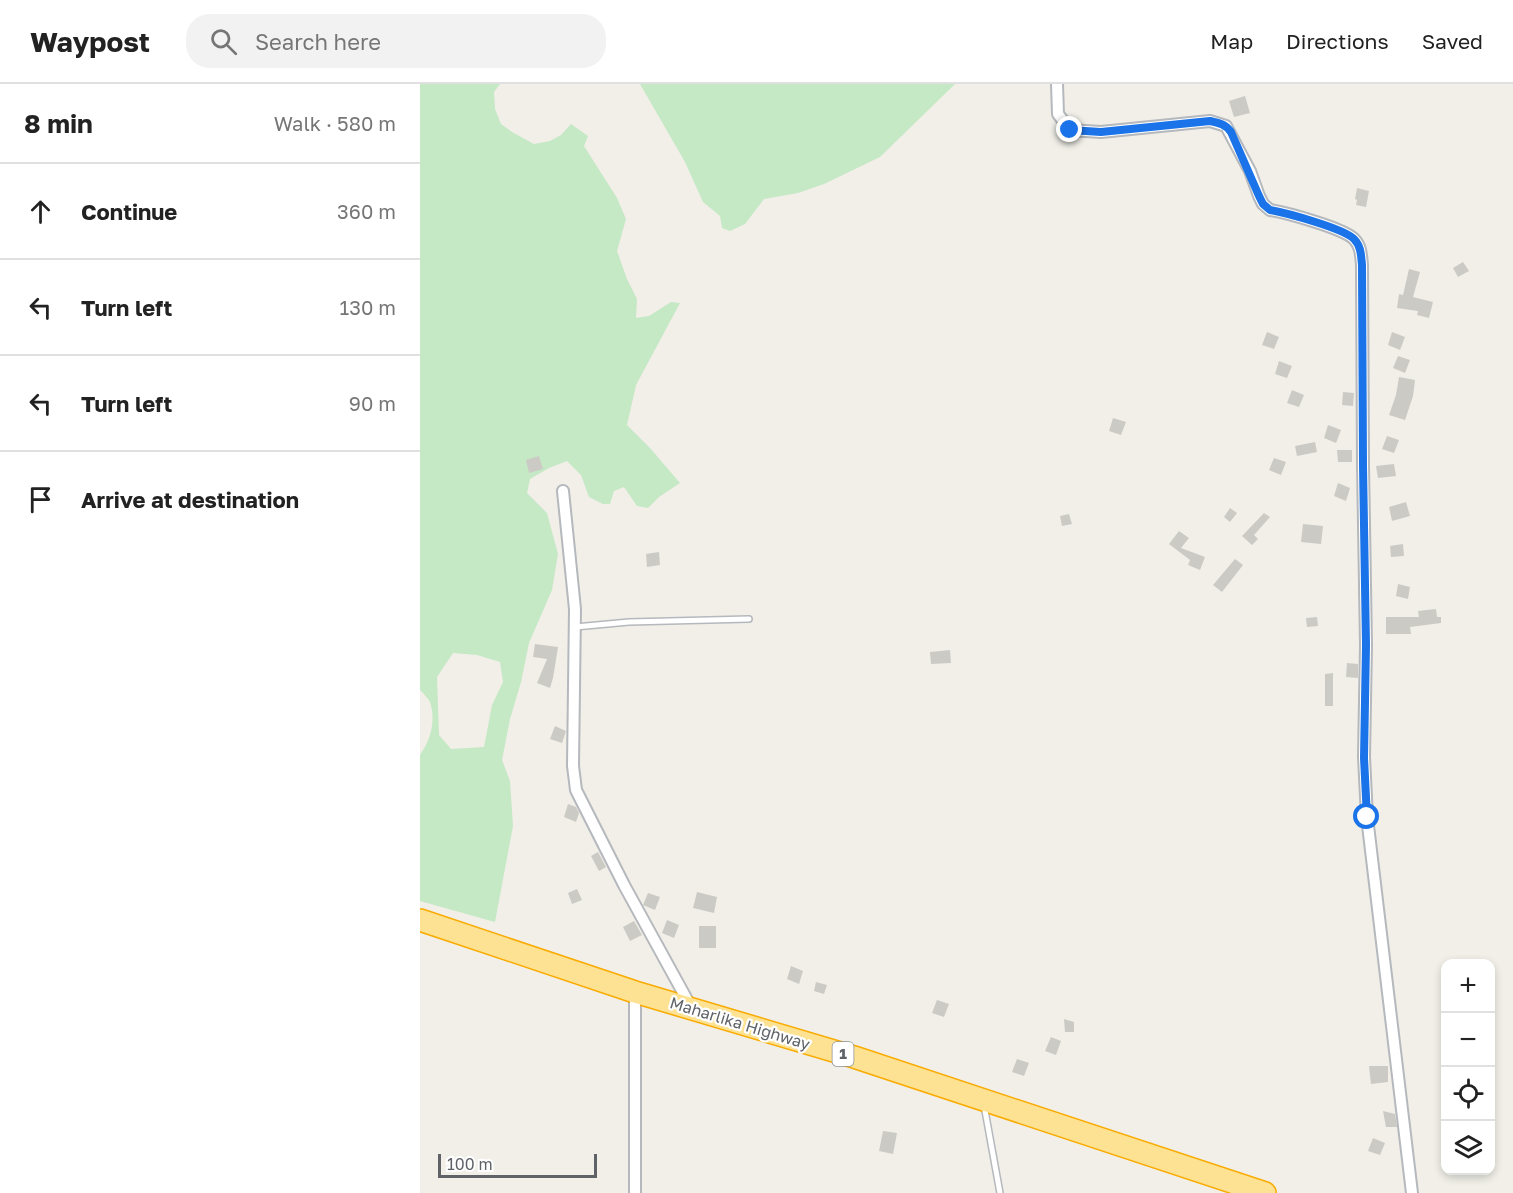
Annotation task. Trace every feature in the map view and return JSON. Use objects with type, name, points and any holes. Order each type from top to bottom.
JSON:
[{"type":"highway","name":"Maharlika Highway","points":[[420,920],[635,992],[854,1057],[1265,1193]]},
{"type":"street","points":[[1057,84],[1058,114],[1070,130],[1101,132],[1210,121],[1226,126],[1250,171],[1263,204],[1270,210],[1341,231],[1353,238],[1360,248],[1366,560],[1364,758],[1366,793],[1412,1193]]},
{"type":"street","points":[[562,491],[571,566],[575,627],[573,766],[576,790],[624,885],[691,1008]]},
{"type":"street","points":[[635,992],[635,1193]]},
{"type":"lane","points":[[575,627],[629,622],[749,619]]},
{"type":"lane","points":[[984,1101],[1000,1193]]},
{"type":"green space","points":[[420,84],[500,84],[494,92],[495,109],[501,124],[512,132],[534,144],[550,141],[561,135],[571,124],[588,136],[584,146],[617,198],[626,219],[617,251],[637,299],[636,318],[649,316],[671,302],[680,303],[636,385],[627,425],[680,483],[659,497],[648,508],[637,506],[624,487],[614,491],[610,504],[603,504],[589,497],[581,475],[567,461],[530,479],[527,493],[547,513],[558,554],[552,590],[529,643],[502,760],[510,781],[513,826],[495,922],[420,901],[420,755],[430,736],[433,716],[430,702],[420,690]],"holes":[[[453,653],[477,655],[500,662],[503,682],[492,705],[484,747],[451,749],[439,735],[437,677]]]},
{"type":"green space","points":[[640,84],[955,84],[880,157],[824,184],[798,193],[764,199],[745,224],[730,231],[722,228],[720,216],[703,202],[685,162]]},
{"type":"building","points":[[1245,96],[1250,113],[1234,117],[1229,101]]},
{"type":"building","points":[[1357,188],[1369,191],[1366,207],[1356,205]]},
{"type":"building","points":[[1463,262],[1469,271],[1458,277],[1453,268]]},
{"type":"building","points":[[1409,269],[1420,272],[1413,297],[1433,302],[1429,318],[1417,315],[1418,311],[1397,308],[1399,294],[1403,295]]},
{"type":"building","points":[[1267,332],[1279,337],[1274,349],[1262,345]]},
{"type":"building","points":[[1392,332],[1405,337],[1400,350],[1388,345]]},
{"type":"building","points":[[1398,356],[1410,360],[1405,373],[1393,368]]},
{"type":"building","points":[[1279,361],[1292,366],[1287,378],[1275,374]]},
{"type":"building","points":[[1399,377],[1415,380],[1413,396],[1405,420],[1389,415]]},
{"type":"building","points":[[1292,390],[1304,395],[1299,407],[1287,403]]},
{"type":"building","points":[[1343,392],[1354,393],[1353,406],[1342,405]]},
{"type":"building","points":[[1113,418],[1126,422],[1121,435],[1109,431]]},
{"type":"building","points":[[1328,425],[1341,430],[1336,443],[1324,438]]},
{"type":"building","points":[[1387,436],[1399,440],[1394,453],[1382,449]]},
{"type":"building","points":[[1315,442],[1317,452],[1297,456],[1295,446]]},
{"type":"building","points":[[1337,450],[1352,450],[1352,462],[1338,462]]},
{"type":"building","points":[[539,456],[543,469],[529,473],[526,460]]},
{"type":"building","points":[[1274,458],[1286,462],[1281,475],[1269,470]]},
{"type":"building","points":[[1394,464],[1396,476],[1378,478],[1376,466]]},
{"type":"building","points":[[1338,483],[1350,488],[1346,501],[1334,496]]},
{"type":"building","points":[[1406,502],[1410,516],[1392,521],[1389,507]]},
{"type":"building","points":[[1230,508],[1237,513],[1230,522],[1224,517]]},
{"type":"building","points":[[1264,513],[1270,517],[1254,535],[1258,539],[1252,545],[1242,536]]},
{"type":"building","points":[[1069,514],[1072,524],[1062,526],[1060,516]]},
{"type":"building","points":[[1303,524],[1323,526],[1321,544],[1301,542]]},
{"type":"building","points":[[1179,531],[1189,538],[1181,548],[1205,557],[1200,570],[1188,565],[1190,560],[1169,544]]},
{"type":"building","points":[[1403,544],[1404,556],[1391,557],[1390,546]]},
{"type":"building","points":[[659,552],[660,565],[647,567],[646,554]]},
{"type":"building","points":[[1235,559],[1243,565],[1222,592],[1213,585]]},
{"type":"building","points":[[1398,584],[1410,587],[1408,599],[1396,596]]},
{"type":"building","points":[[1436,609],[1437,617],[1441,617],[1441,623],[1410,627],[1411,634],[1386,634],[1386,617],[1419,617],[1418,611]]},
{"type":"building","points":[[1317,617],[1318,626],[1307,627],[1306,618]]},
{"type":"building","points":[[535,644],[558,647],[550,688],[537,683],[547,659],[533,657]]},
{"type":"building","points":[[950,650],[951,663],[931,664],[930,652]]},
{"type":"building","points":[[1347,663],[1358,664],[1358,678],[1346,677]]},
{"type":"building","points":[[1333,673],[1333,706],[1325,706],[1325,674]]},
{"type":"building","points":[[555,726],[566,731],[562,743],[550,739]]},
{"type":"building","points":[[568,804],[576,807],[579,813],[576,822],[564,817]]},
{"type":"building","points":[[598,852],[606,867],[599,871],[591,856]]},
{"type":"building","points":[[577,889],[582,900],[572,904],[568,893]]},
{"type":"building","points":[[697,892],[717,897],[714,913],[693,908]]},
{"type":"building","points":[[648,893],[660,897],[655,910],[643,905]]},
{"type":"building","points":[[667,920],[679,925],[674,938],[662,933]]},
{"type":"building","points":[[634,921],[642,935],[630,941],[623,927]]},
{"type":"building","points":[[699,926],[716,926],[716,948],[699,948]]},
{"type":"building","points":[[791,966],[803,971],[799,984],[787,979]]},
{"type":"building","points":[[816,982],[827,985],[824,994],[814,991]]},
{"type":"building","points":[[937,1000],[949,1004],[944,1017],[932,1013]]},
{"type":"building","points":[[1064,1019],[1074,1022],[1074,1032],[1065,1032]]},
{"type":"building","points":[[1051,1037],[1061,1041],[1056,1055],[1045,1051]]},
{"type":"building","points":[[1017,1059],[1029,1063],[1024,1076],[1012,1072]]},
{"type":"building","points":[[1369,1066],[1388,1066],[1388,1082],[1371,1084]]},
{"type":"building","points":[[1383,1111],[1395,1114],[1397,1127],[1386,1127]]},
{"type":"building","points":[[883,1131],[897,1133],[893,1154],[879,1151]]},
{"type":"building","points":[[1373,1138],[1385,1143],[1380,1155],[1368,1151]]},
{"type":"route","points":[[1070,130],[1101,132],[1210,121],[1219,123],[1231,132],[1263,204],[1270,210],[1341,231],[1353,238],[1360,248],[1366,560],[1364,758],[1367,817]]}]
